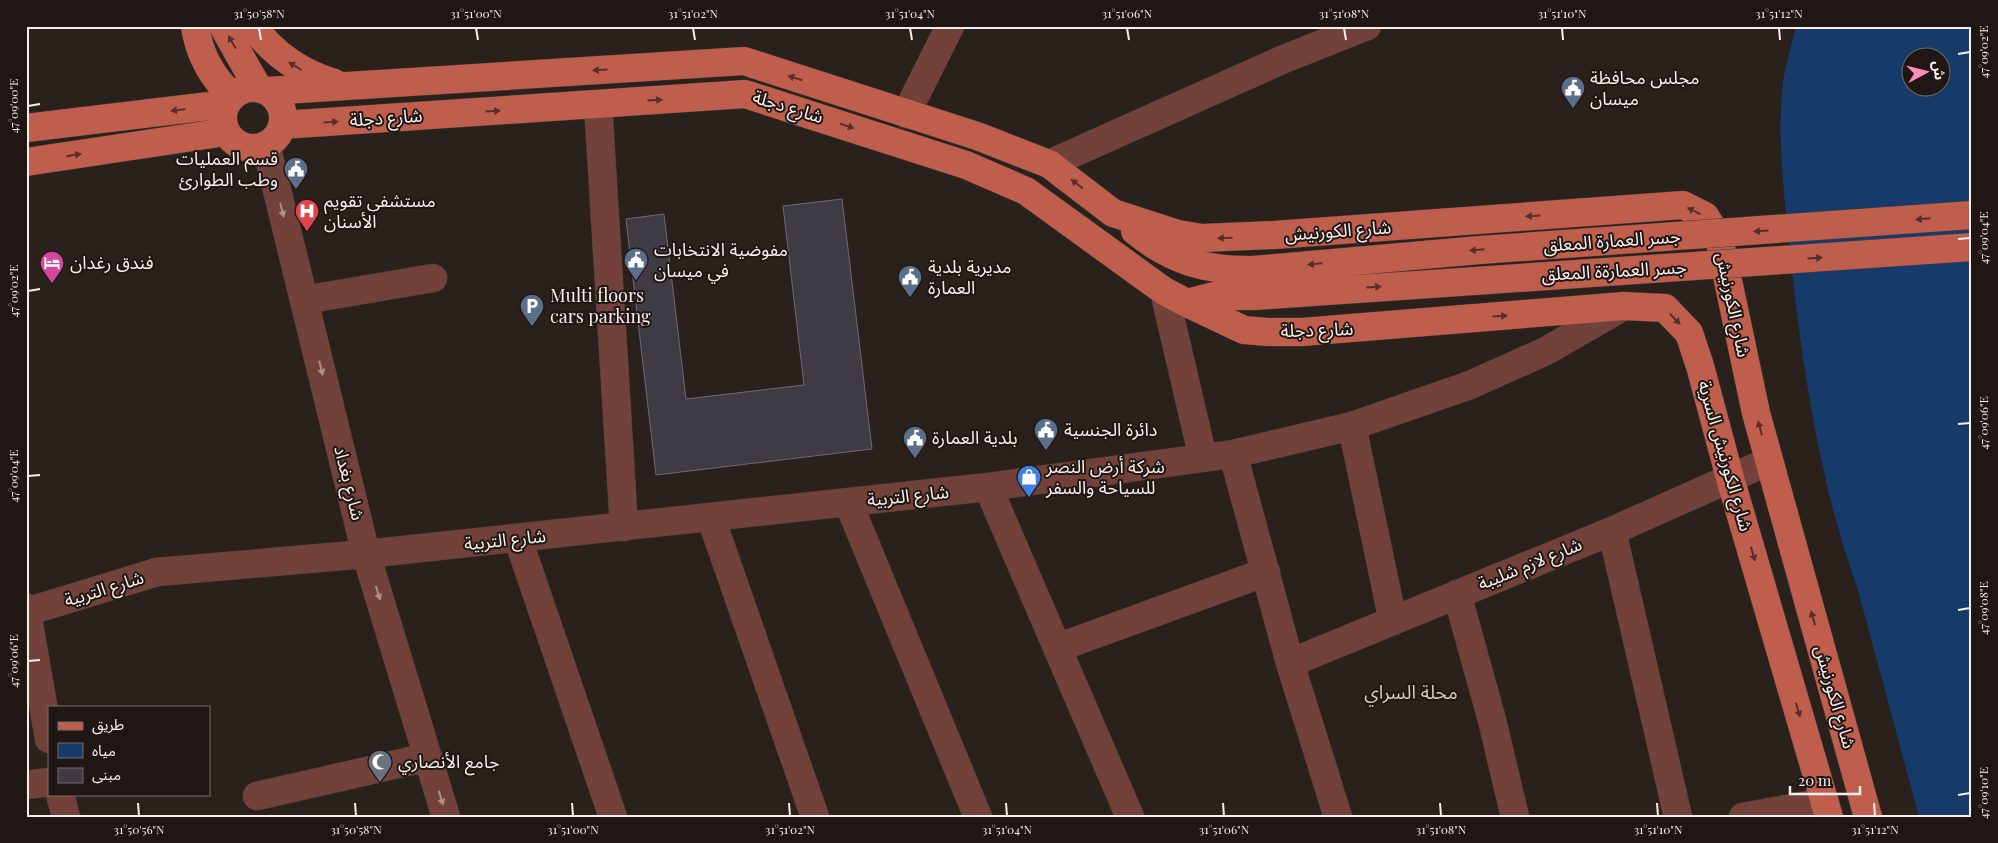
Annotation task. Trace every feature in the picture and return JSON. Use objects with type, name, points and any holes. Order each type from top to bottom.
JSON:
[{"type":"main road","points":[[195,26],[208,68],[229,100],[223,122],[226,132],[239,145],[257,148],[274,135],[283,116],[275,98],[263,90],[223,26]]},
{"type":"main road","points":[[253,26],[270,46],[285,59],[308,73],[340,85]]},
{"type":"main road","name":"شارع دجلة","points":[[263,90],[744,61],[977,136],[1049,164],[1147,241],[1180,259],[1204,267],[1234,270],[1254,283]]},
{"type":"main road","points":[[26,128],[229,100],[240,91],[249,88],[263,90]]},
{"type":"main road","name":"شارع دجلة","points":[[274,135],[598,104],[745,94],[966,165],[1026,191],[1175,297],[1244,330],[1268,332],[1355,329],[1452,320]]},
{"type":"main road","points":[[26,162],[226,132]]},
{"type":"main road","name":"شارع الكورنيش","points":[[1274,235],[1683,205],[1705,216],[1719,238],[1756,413],[1868,817]]},
{"type":"main road","name":"شارع دجلة","points":[[1113,214],[1178,234],[1202,238],[1274,235]]},
{"type":"main road","name":"جسر العمارة المعلق","points":[[1254,283],[1480,250],[1972,216]]},
{"type":"main road","name":"جسر العمارةة المعلق","points":[[1254,283],[1484,279],[1741,264],[1972,247]]},
{"type":"main road","points":[[1175,297],[1214,296],[1254,283]]},
{"type":"main road","name":"شارع الكورنيش السرية","points":[[1452,320],[1624,306],[1665,308],[1689,333],[1827,809]]},
{"type":"street","points":[[906,114],[950,26]]},
{"type":"street","points":[[1049,164],[1284,59],[1367,26]]},
{"type":"street","points":[[598,104],[624,527]]},
{"type":"street","name":"شارع بغداد","points":[[274,135],[304,300],[366,554],[446,817]]},
{"type":"street","points":[[304,300],[433,278]]},
{"type":"street","points":[[1175,297],[1203,458]]},
{"type":"street","name":"شارع التربية","points":[[27,610],[157,572],[366,554],[711,518],[988,487],[1234,454],[1352,426],[1470,385],[1546,351],[1624,306]]},
{"type":"street","points":[[1352,426],[1393,620]]},
{"type":"street","points":[[1234,454],[1290,664],[1338,817]]},
{"type":"street","name":"شارع لازم شليبة","points":[[1290,664],[1612,531],[1769,461]]},
{"type":"street","points":[[988,487],[1130,817]]},
{"type":"street","points":[[848,502],[978,817]]},
{"type":"street","points":[[711,518],[815,817]]},
{"type":"street","points":[[1612,531],[1678,817]]},
{"type":"street","points":[[518,538],[614,817]]},
{"type":"street","points":[[1057,648],[1266,572]]},
{"type":"street","points":[[1457,594],[1492,720],[1515,817]]},
{"type":"street","points":[[27,610],[48,733]]},
{"type":"street","points":[[258,796],[428,757]]},
{"type":"street","points":[[26,785],[48,782]]},
{"type":"street","points":[[61,796],[66,817]]},
{"type":"street","points":[[1743,817],[1784,811],[1827,809]]},
{"type":"water","points":[[1796,26],[1972,26],[1972,817],[1919,817],[1858,590],[1834,512],[1808,392],[1792,271],[1781,152],[1781,105],[1784,75]]},
{"type":"building","points":[[842,199],[872,449],[656,475],[626,219],[664,214],[686,399],[804,385],[783,206]]},
{"type":"place","name":"مجلس محافظة ميسان","points":[[1573,109]]},
{"type":"place","name":"قسم العمليات وطب الطوارئ","points":[[296,190]]},
{"type":"place","name":"مستشفى تقويم الأسنان","points":[[307,232]]},
{"type":"place","name":"مفوضية الانتخابات في ميسان","points":[[636,281]]},
{"type":"place","name":"فندق رغدان","points":[[52,284]]},
{"type":"place","name":"مديرية بلدية العمارة","points":[[910,298]]},
{"type":"place","name":"Multi floors cars parking","points":[[532,327]]},
{"type":"place","name":"دائرة الجنسية","points":[[1046,451]]},
{"type":"place","name":"بلدية العمارة","points":[[915,459]]},
{"type":"place","name":"شركة أرض النصر للسياحة والسفر","points":[[1029,498]]},
{"type":"place","name":"جامع الأنصاري","points":[[380,783]]},
{"type":"district","name":"محلة السراي","points":[[1411,692]]}]
